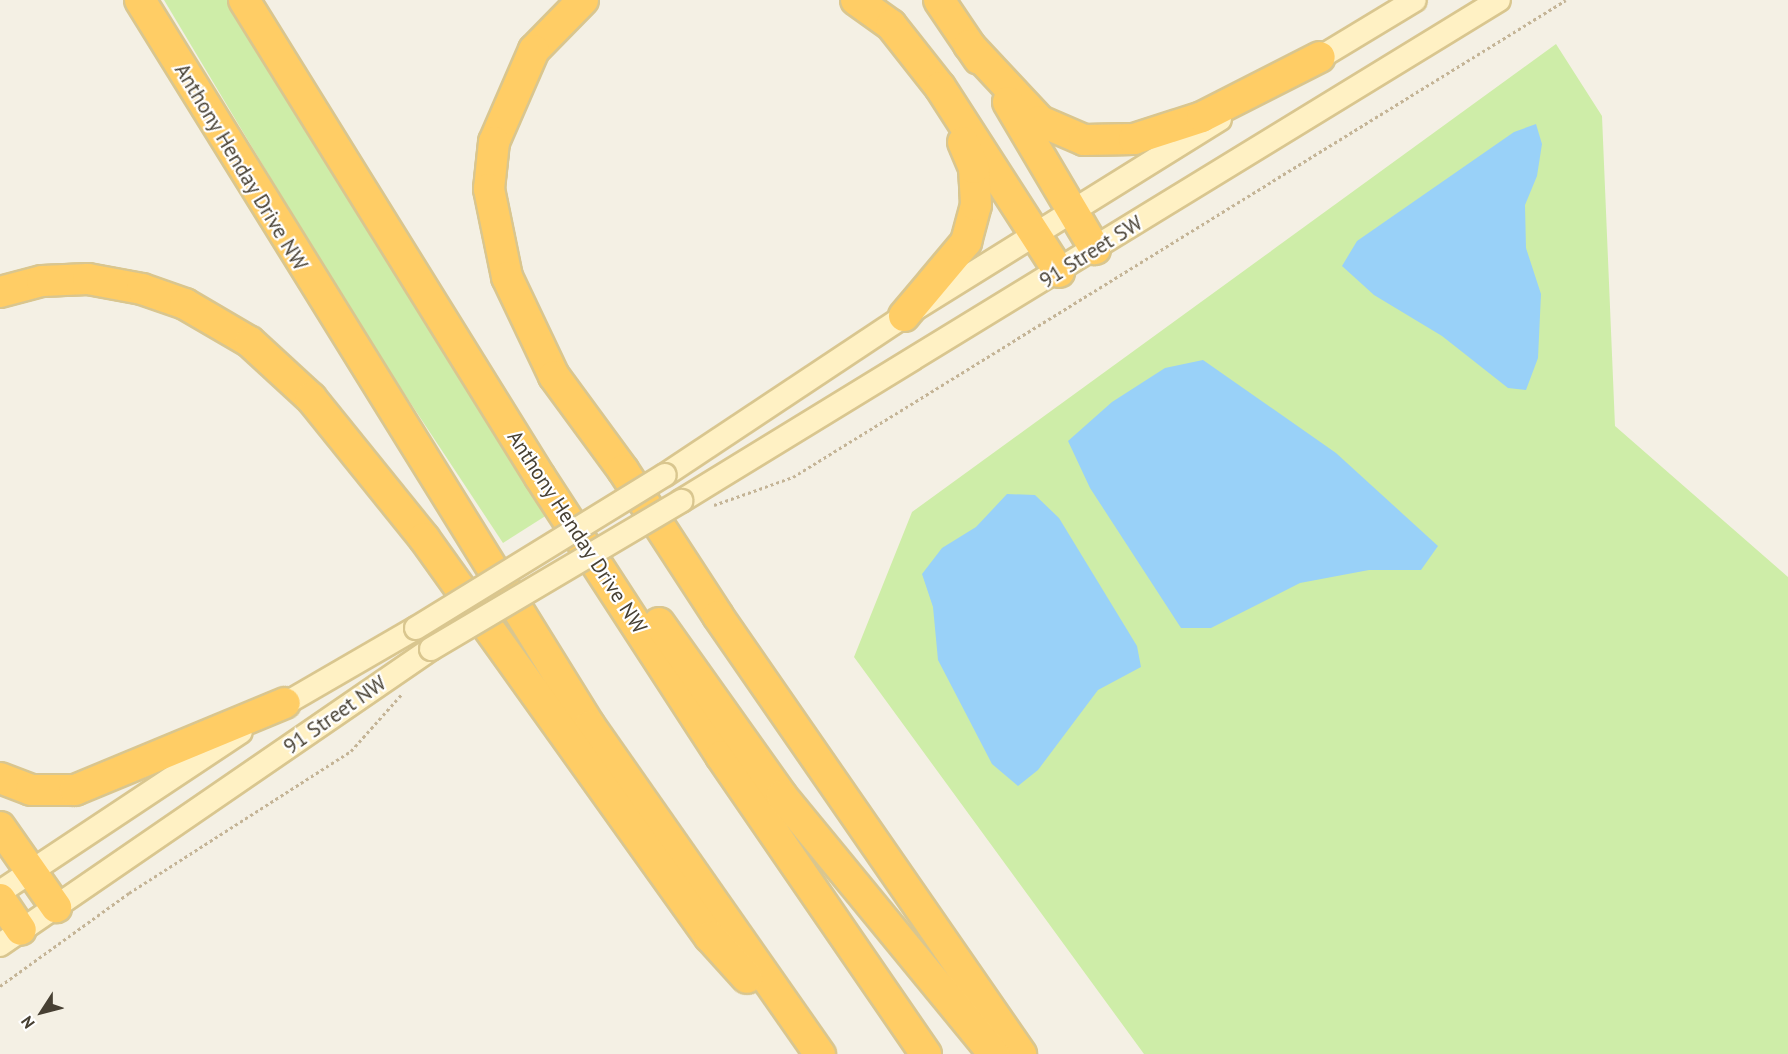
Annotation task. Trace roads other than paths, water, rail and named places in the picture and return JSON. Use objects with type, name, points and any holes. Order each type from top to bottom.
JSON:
[{"type":"highway","name":"Anthony Henday Drive NW","points":[[140,0],[590,726],[819,1054]]},
{"type":"highway","name":"Anthony Henday Drive NW","points":[[244,0],[540,477],[721,756],[926,1054]]},
{"type":"highway","points":[[583,0],[534,50],[494,142],[489,189],[507,277],[554,376],[623,470],[718,616],[1021,1054]]},
{"type":"highway","points":[[856,0],[891,25],[940,87],[1059,272]]},
{"type":"highway","points":[[939,0],[1001,91],[1071,213],[1095,249]]},
{"type":"highway","points":[[969,45],[1040,121],[1084,140],[1134,139],[1202,117],[1320,57]]},
{"type":"highway","points":[[904,316],[966,242],[976,205],[974,168],[940,87]]},
{"type":"highway","points":[[0,292],[42,281],[88,279],[142,289],[185,304],[250,342],[311,398],[424,538],[710,937],[819,1054]]},
{"type":"highway","points":[[540,477],[642,599],[782,796],[994,1054]]},
{"type":"highway","points":[[0,778],[31,790],[75,790],[285,703]]},
{"type":"highway","points":[[0,827],[56,907]]},
{"type":"highway","points":[[0,899],[11,938]]},
{"type":"main road","name":"91 Street SW","points":[[665,475],[904,316],[1415,0]]},
{"type":"main road","name":"91 Street SW","points":[[681,501],[1059,272],[1499,0]]},
{"type":"main road","name":"91 Street NW","points":[[0,892],[285,703],[416,628],[665,475]]},
{"type":"main road","name":"91 Street NW","points":[[11,938],[431,649],[681,501]]},
{"type":"water","points":[[1536,124],[1542,144],[1537,176],[1525,205],[1526,248],[1541,294],[1538,358],[1526,390],[1508,388],[1442,336],[1374,295],[1342,266],[1357,241],[1514,132]]},
{"type":"water","points":[[1203,360],[1336,453],[1438,546],[1421,570],[1369,570],[1300,583],[1211,628],[1181,628],[1090,488],[1068,441],[1112,402],[1165,368]]},
{"type":"water","points":[[1007,494],[1035,495],[1059,518],[1137,646],[1141,667],[1098,690],[1038,770],[1018,786],[992,764],[938,660],[933,607],[922,574],[942,548],[976,527]]}]
